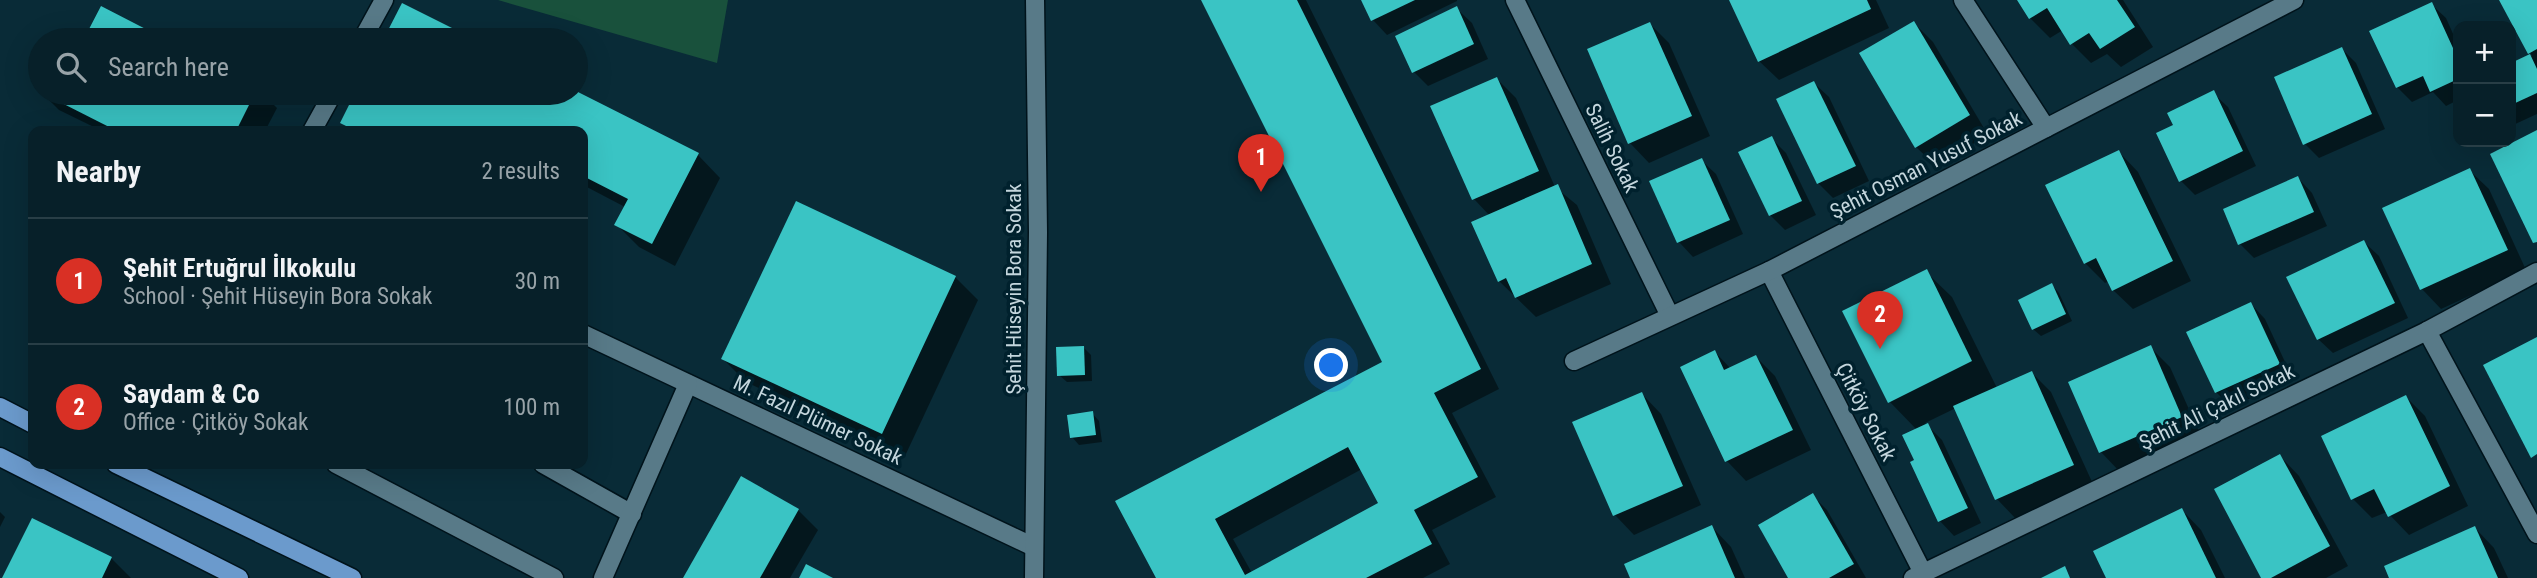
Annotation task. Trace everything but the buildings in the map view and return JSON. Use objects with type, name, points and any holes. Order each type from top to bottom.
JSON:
[{"type":"main road","points":[[0,407],[28,421]]},
{"type":"main road","points":[[0,457],[239,578]]},
{"type":"main road","points":[[126,469],[352,578]]},
{"type":"street","points":[[369,28],[384,0]]},
{"type":"street","name":"Şehit Hüseyin Bora Sokak","points":[[1034,578],[1038,232],[1035,0]]},
{"type":"street","name":"Salih Sokak","points":[[1515,0],[1670,316]]},
{"type":"street","points":[[1963,0],[2046,128]]},
{"type":"street","name":"Şehit Osman Yusuf Sokak","points":[[1574,361],[1769,271],[2294,0]]},
{"type":"street","points":[[315,126],[326,105]]},
{"type":"street","name":"Çitköy Sokak","points":[[1769,271],[1918,575]]},
{"type":"street","name":"Şehit Ali Çakıl Sokak","points":[[1918,575],[2427,331],[2537,272]]},
{"type":"street","points":[[2427,331],[2537,534]]},
{"type":"street","name":"M. Fazıl Plümer Sokak","points":[[588,336],[1034,547]]},
{"type":"street","points":[[603,578],[688,384]]},
{"type":"street","points":[[346,469],[554,578]]},
{"type":"street","points":[[552,469],[632,514]]},
{"type":"green space","points":[[498,0],[728,0],[717,63]]},
{"type":"place","name":"Şehit Ertuğrul İlkokulu","points":[[1261,192]]},
{"type":"place","name":"Saydam & Co","points":[[1880,349]]}]
